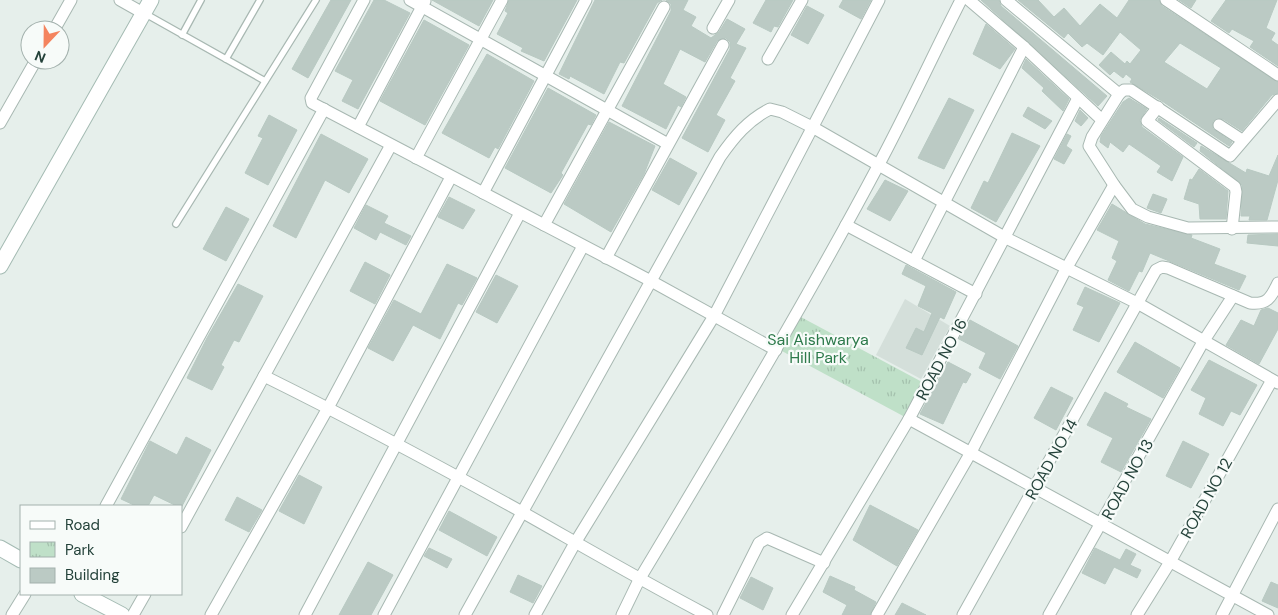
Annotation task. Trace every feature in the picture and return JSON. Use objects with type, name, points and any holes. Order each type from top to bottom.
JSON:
[{"type":"street","points":[[60,20],[71,0]]},
{"type":"street","points":[[0,266],[5,244],[147,6],[120,0]]},
{"type":"street","points":[[364,0],[311,98],[312,103],[651,281],[776,350]]},
{"type":"street","points":[[410,0],[423,3],[481,39],[668,144]]},
{"type":"street","points":[[416,158],[502,0]]},
{"type":"street","points":[[483,193],[586,0]]},
{"type":"street","points":[[713,28],[729,0]]},
{"type":"street","points":[[768,59],[802,0]]},
{"type":"street","points":[[535,615],[575,543],[714,316],[814,128],[879,0]]},
{"type":"street","points":[[622,615],[640,580],[776,350],[846,225],[879,165],[961,0]]},
{"type":"street","points":[[969,0],[1024,47],[1102,120]]},
{"type":"street","points":[[1006,0],[1119,94]]},
{"type":"street","points":[[1166,0],[1278,75]]},
{"type":"street","points":[[358,127],[423,3]]},
{"type":"street","points":[[544,226],[664,7]]},
{"type":"street","points":[[606,258],[723,45]]},
{"type":"street","points":[[914,261],[943,200],[1024,47]]},
{"type":"street","points":[[0,123],[30,70]]},
{"type":"street","points":[[1278,100],[1230,156],[1131,90],[1124,90],[1119,94],[1102,120],[1089,146],[1132,209],[1148,217],[1188,228],[1278,227]]},
{"type":"street","name":"ROAD NO 16","points":[[792,615],[909,419],[1006,238],[1078,98]]},
{"type":"street","points":[[1158,107],[1147,121],[1235,187],[1232,229]]},
{"type":"street","points":[[107,505],[324,109]]},
{"type":"street","points":[[464,615],[720,157],[733,138],[757,115],[770,109],[782,112],[814,128],[943,200],[1006,238],[1139,304],[1275,382]]},
{"type":"street","points":[[1219,125],[1242,140]]},
{"type":"street","points":[[182,525],[391,145]]},
{"type":"street","points":[[211,615],[328,408],[451,176]]},
{"type":"street","points":[[878,615],[970,454],[1066,269],[1114,185]]},
{"type":"street","points":[[305,615],[520,213]]},
{"type":"street","points":[[846,225],[976,294]]},
{"type":"street","points":[[384,615],[583,246]]},
{"type":"street","name":"ROAD NO 14","points":[[963,615],[1139,304],[1156,270],[1162,267],[1233,296]]},
{"type":"street","points":[[1233,296],[1250,303],[1261,304],[1270,299],[1278,283]]},
{"type":"street","name":"ROAD NO 13","points":[[1049,615],[1203,342],[1233,296]]},
{"type":"street","points":[[264,376],[395,444],[640,580],[707,615]]},
{"type":"street","name":"ROAD NO 12","points":[[1137,615],[1275,382]]},
{"type":"street","points":[[909,419],[1268,615]]},
{"type":"street","points":[[1222,615],[1278,509]]},
{"type":"street","points":[[722,615],[760,543],[764,539],[767,538],[824,563]]},
{"type":"street","points":[[0,548],[20,559]]},
{"type":"street","points":[[12,615],[24,595]]},
{"type":"street","points":[[84,595],[112,613]]},
{"type":"street","points":[[133,615],[144,595]]},
{"type":"lane","points":[[182,35],[201,0]]},
{"type":"lane","points":[[226,60],[260,0]]},
{"type":"lane","points":[[176,224],[316,0]]},
{"type":"lane","points":[[147,6],[182,35],[265,81]]},
{"type":"shaded area","points":[[905,299],[950,326],[921,379],[876,355]]},
{"type":"green space","name":"Sai Aishwarya Hill Park","points":[[799,316],[924,383],[905,417],[780,350]]},
{"type":"building","points":[[331,0],[351,0],[308,78],[292,69]]},
{"type":"building","points":[[374,0],[384,0],[410,13],[358,109],[342,101],[353,80],[335,71]]},
{"type":"building","points":[[432,0],[493,0],[479,26]]},
{"type":"building","points":[[509,0],[577,0],[544,61],[521,51],[523,48],[497,34],[508,13],[505,11]]},
{"type":"building","points":[[595,0],[662,0],[657,3],[624,63],[620,62],[604,94],[570,76],[569,79],[559,74]]},
{"type":"building","points":[[666,0],[688,0],[683,10],[696,17],[691,26],[711,38],[719,32],[727,19],[745,29],[736,44],[746,48],[730,78],[735,81],[716,115],[725,120],[708,152],[682,138],[730,49],[730,42],[726,38],[717,41],[705,62],[680,49],[663,84],[686,97],[681,107],[678,105],[666,129],[622,106],[671,11],[671,4]]},
{"type":"building","points":[[766,0],[793,0],[778,27],[774,26],[771,32],[753,23]]},
{"type":"building","points":[[843,0],[871,0],[861,19],[839,7]]},
{"type":"building","points":[[981,0],[999,0],[1001,6],[1107,96],[1098,106]]},
{"type":"building","points":[[1018,0],[1038,0],[1054,17],[1064,8],[1080,26],[1100,4],[1117,18],[1129,0],[1159,0],[1162,6],[1278,82],[1278,93],[1272,95],[1242,131],[1223,119],[1213,121],[1213,129],[1232,142],[1229,146],[1130,82],[1132,79],[1126,74],[1123,78],[1114,71],[1110,75],[1099,65],[1111,52],[1125,64],[1127,61],[1130,64],[1141,50],[1120,32],[1103,55],[1087,43],[1082,47],[1068,33],[1064,38]],"holes":[[[1180,43],[1221,68],[1207,89],[1164,62]]]},
{"type":"building","points":[[1179,0],[1196,0],[1191,8]]},
{"type":"building","points":[[1226,0],[1277,0],[1266,28],[1275,33],[1271,40],[1278,45],[1278,66],[1250,47],[1254,41],[1232,29],[1229,33],[1211,21]]},
{"type":"building","points":[[807,6],[824,15],[808,44],[791,35]]},
{"type":"building","points":[[424,20],[469,45],[425,125],[380,101]]},
{"type":"building","points":[[986,24],[1015,49],[1000,69],[973,54]]},
{"type":"building","points":[[487,54],[534,81],[498,149],[495,147],[489,158],[442,133]]},
{"type":"building","points":[[1026,59],[1069,99],[1063,111],[1042,91],[1044,88],[1022,68]]},
{"type":"building","points":[[548,88],[596,115],[591,125],[588,124],[561,173],[563,175],[551,193],[505,168]]},
{"type":"building","points":[[949,98],[974,110],[944,169],[918,158]]},
{"type":"building","points":[[1129,98],[1147,109],[1140,120],[1142,127],[1183,157],[1172,181],[1157,172],[1161,166],[1129,144],[1123,152],[1110,142],[1108,148],[1100,142],[1101,136],[1123,102]]},
{"type":"building","points":[[1028,107],[1052,121],[1045,129],[1023,116]]},
{"type":"building","points":[[1080,110],[1088,118],[1081,126],[1075,121]]},
{"type":"building","points":[[269,115],[297,130],[268,185],[245,173],[263,138],[258,136]]},
{"type":"building","points":[[1159,118],[1197,143],[1194,147],[1158,120]]},
{"type":"building","points":[[609,122],[655,146],[644,174],[611,232],[564,204]]},
{"type":"building","points":[[1012,133],[1040,146],[996,222],[971,208],[984,181],[988,183]]},
{"type":"building","points":[[321,134],[368,159],[349,193],[325,180],[296,238],[273,226]]},
{"type":"building","points":[[1067,134],[1071,136],[1066,146],[1072,150],[1064,164],[1054,159]]},
{"type":"building","points":[[1201,146],[1246,173],[1247,169],[1269,176],[1278,155],[1278,180],[1267,220],[1249,220],[1250,216],[1241,216],[1242,185],[1200,151]]},
{"type":"building","points":[[670,158],[697,173],[679,205],[652,190]]},
{"type":"building","points":[[1199,169],[1228,191],[1226,219],[1200,219],[1199,204],[1184,199],[1190,179],[1192,180]]},
{"type":"building","points":[[885,180],[908,191],[890,221],[867,209]]},
{"type":"building","points":[[1153,194],[1167,199],[1161,213],[1147,208]]},
{"type":"building","points":[[449,197],[475,210],[463,229],[438,217]]},
{"type":"building","points":[[1112,204],[1145,224],[1192,235],[1191,238],[1220,249],[1214,264],[1246,276],[1239,290],[1150,253],[1142,272],[1139,271],[1129,291],[1108,280],[1117,261],[1112,258],[1119,241],[1097,230]]},
{"type":"building","points":[[366,205],[388,216],[384,223],[411,236],[406,245],[380,232],[376,240],[354,228]]},
{"type":"building","points":[[226,207],[249,219],[226,261],[203,249]]},
{"type":"building","points":[[1278,234],[1278,246],[1247,243],[1248,235]]},
{"type":"building","points":[[365,262],[390,275],[375,304],[350,291]]},
{"type":"building","points":[[447,264],[477,278],[462,305],[458,303],[440,339],[413,325],[393,361],[368,348],[394,300],[421,314]]},
{"type":"building","points":[[906,265],[956,292],[944,319],[940,317],[922,355],[906,348],[916,328],[924,332],[932,313],[918,306],[926,286],[902,274]]},
{"type":"building","points":[[496,275],[518,286],[497,323],[476,312]]},
{"type":"building","points":[[238,284],[263,296],[239,342],[234,340],[221,365],[224,367],[212,390],[187,378]]},
{"type":"building","points":[[1085,287],[1120,303],[1099,342],[1073,330],[1084,307],[1077,304]]},
{"type":"building","points":[[1268,308],[1278,313],[1278,329],[1259,364],[1226,345],[1241,320],[1254,326],[1261,310]]},
{"type":"building","points":[[970,320],[1018,346],[1000,379],[979,368],[986,353],[959,339]]},
{"type":"building","points":[[1135,342],[1180,368],[1163,398],[1117,372]]},
{"type":"building","points":[[1209,360],[1257,385],[1240,415],[1231,411],[1223,426],[1199,414],[1206,398],[1191,390]]},
{"type":"building","points":[[948,362],[971,374],[966,383],[963,382],[943,424],[920,414]]},
{"type":"building","points":[[1051,387],[1073,398],[1056,430],[1034,418]]},
{"type":"building","points":[[1105,392],[1128,404],[1126,407],[1151,419],[1121,472],[1101,462],[1113,438],[1087,425]]},
{"type":"building","points":[[186,437],[211,450],[182,506],[175,505],[154,495],[149,505],[134,505],[121,499],[150,441],[177,455]]},
{"type":"building","points":[[1183,441],[1209,454],[1191,488],[1166,476]]},
{"type":"building","points":[[299,475],[322,487],[304,524],[279,511]]},
{"type":"building","points":[[237,497],[262,510],[249,532],[225,520]]},
{"type":"building","points":[[870,505],[918,530],[897,566],[853,540]]},
{"type":"building","points":[[449,511],[497,537],[487,556],[439,530]]},
{"type":"building","points":[[429,548],[452,559],[447,568],[424,556]]},
{"type":"building","points":[[1095,548],[1120,560],[1126,549],[1136,554],[1130,565],[1141,570],[1137,578],[1114,567],[1105,584],[1082,573]]},
{"type":"building","points":[[368,562],[393,575],[371,615],[339,615]]},
{"type":"building","points":[[518,575],[542,586],[533,603],[510,592]]},
{"type":"building","points":[[830,576],[855,587],[854,590],[876,602],[870,615],[842,615],[847,605],[823,592]]},
{"type":"building","points":[[751,577],[773,588],[763,610],[740,598]]},
{"type":"building","points":[[1271,582],[1278,585],[1278,608],[1262,601]]},
{"type":"building","points":[[902,603],[926,615],[895,615]]}]
